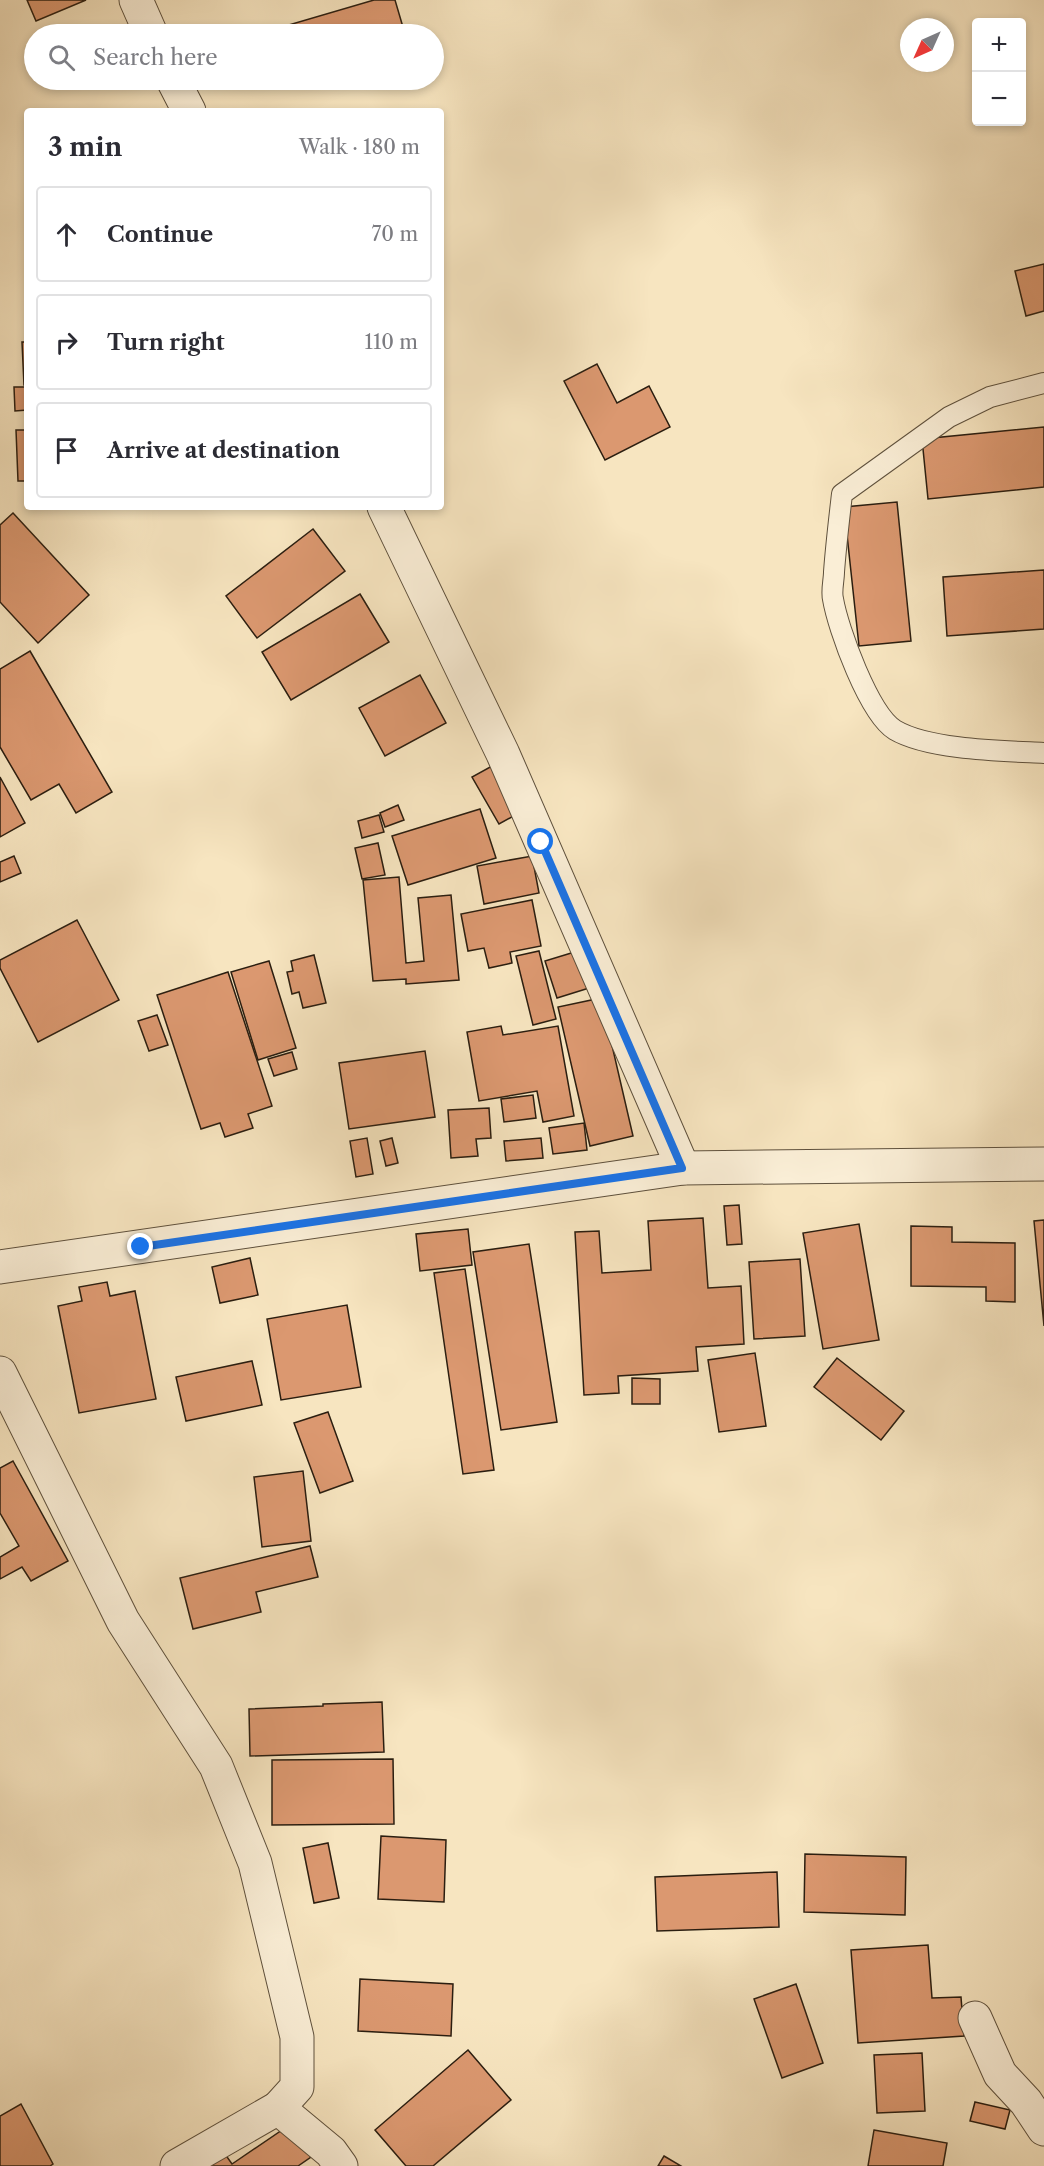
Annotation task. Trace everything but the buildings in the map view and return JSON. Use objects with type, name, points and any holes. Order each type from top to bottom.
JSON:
[{"type":"street","points":[[136,0],[147,24]]},
{"type":"street","points":[[178,90],[187,108]]},
{"type":"street","points":[[385,510],[503,754],[682,1168]]},
{"type":"street","points":[[0,1267],[682,1168],[1044,1164]]},
{"type":"street","points":[[0,1373],[123,1621],[216,1766],[255,1863],[297,2037],[297,2087],[278,2108],[177,2166]]},
{"type":"street","points":[[975,2018],[1000,2074],[1026,2102],[1044,2129]]},
{"type":"street","points":[[278,2108],[331,2152],[341,2166]]},
{"type":"lane","points":[[1044,383],[990,397],[949,417],[842,494],[832,598],[852,662],[868,697],[894,729],[915,738],[978,749],[1044,753]]},
{"type":"route","points":[[141,1247],[682,1168],[541,842]]}]
